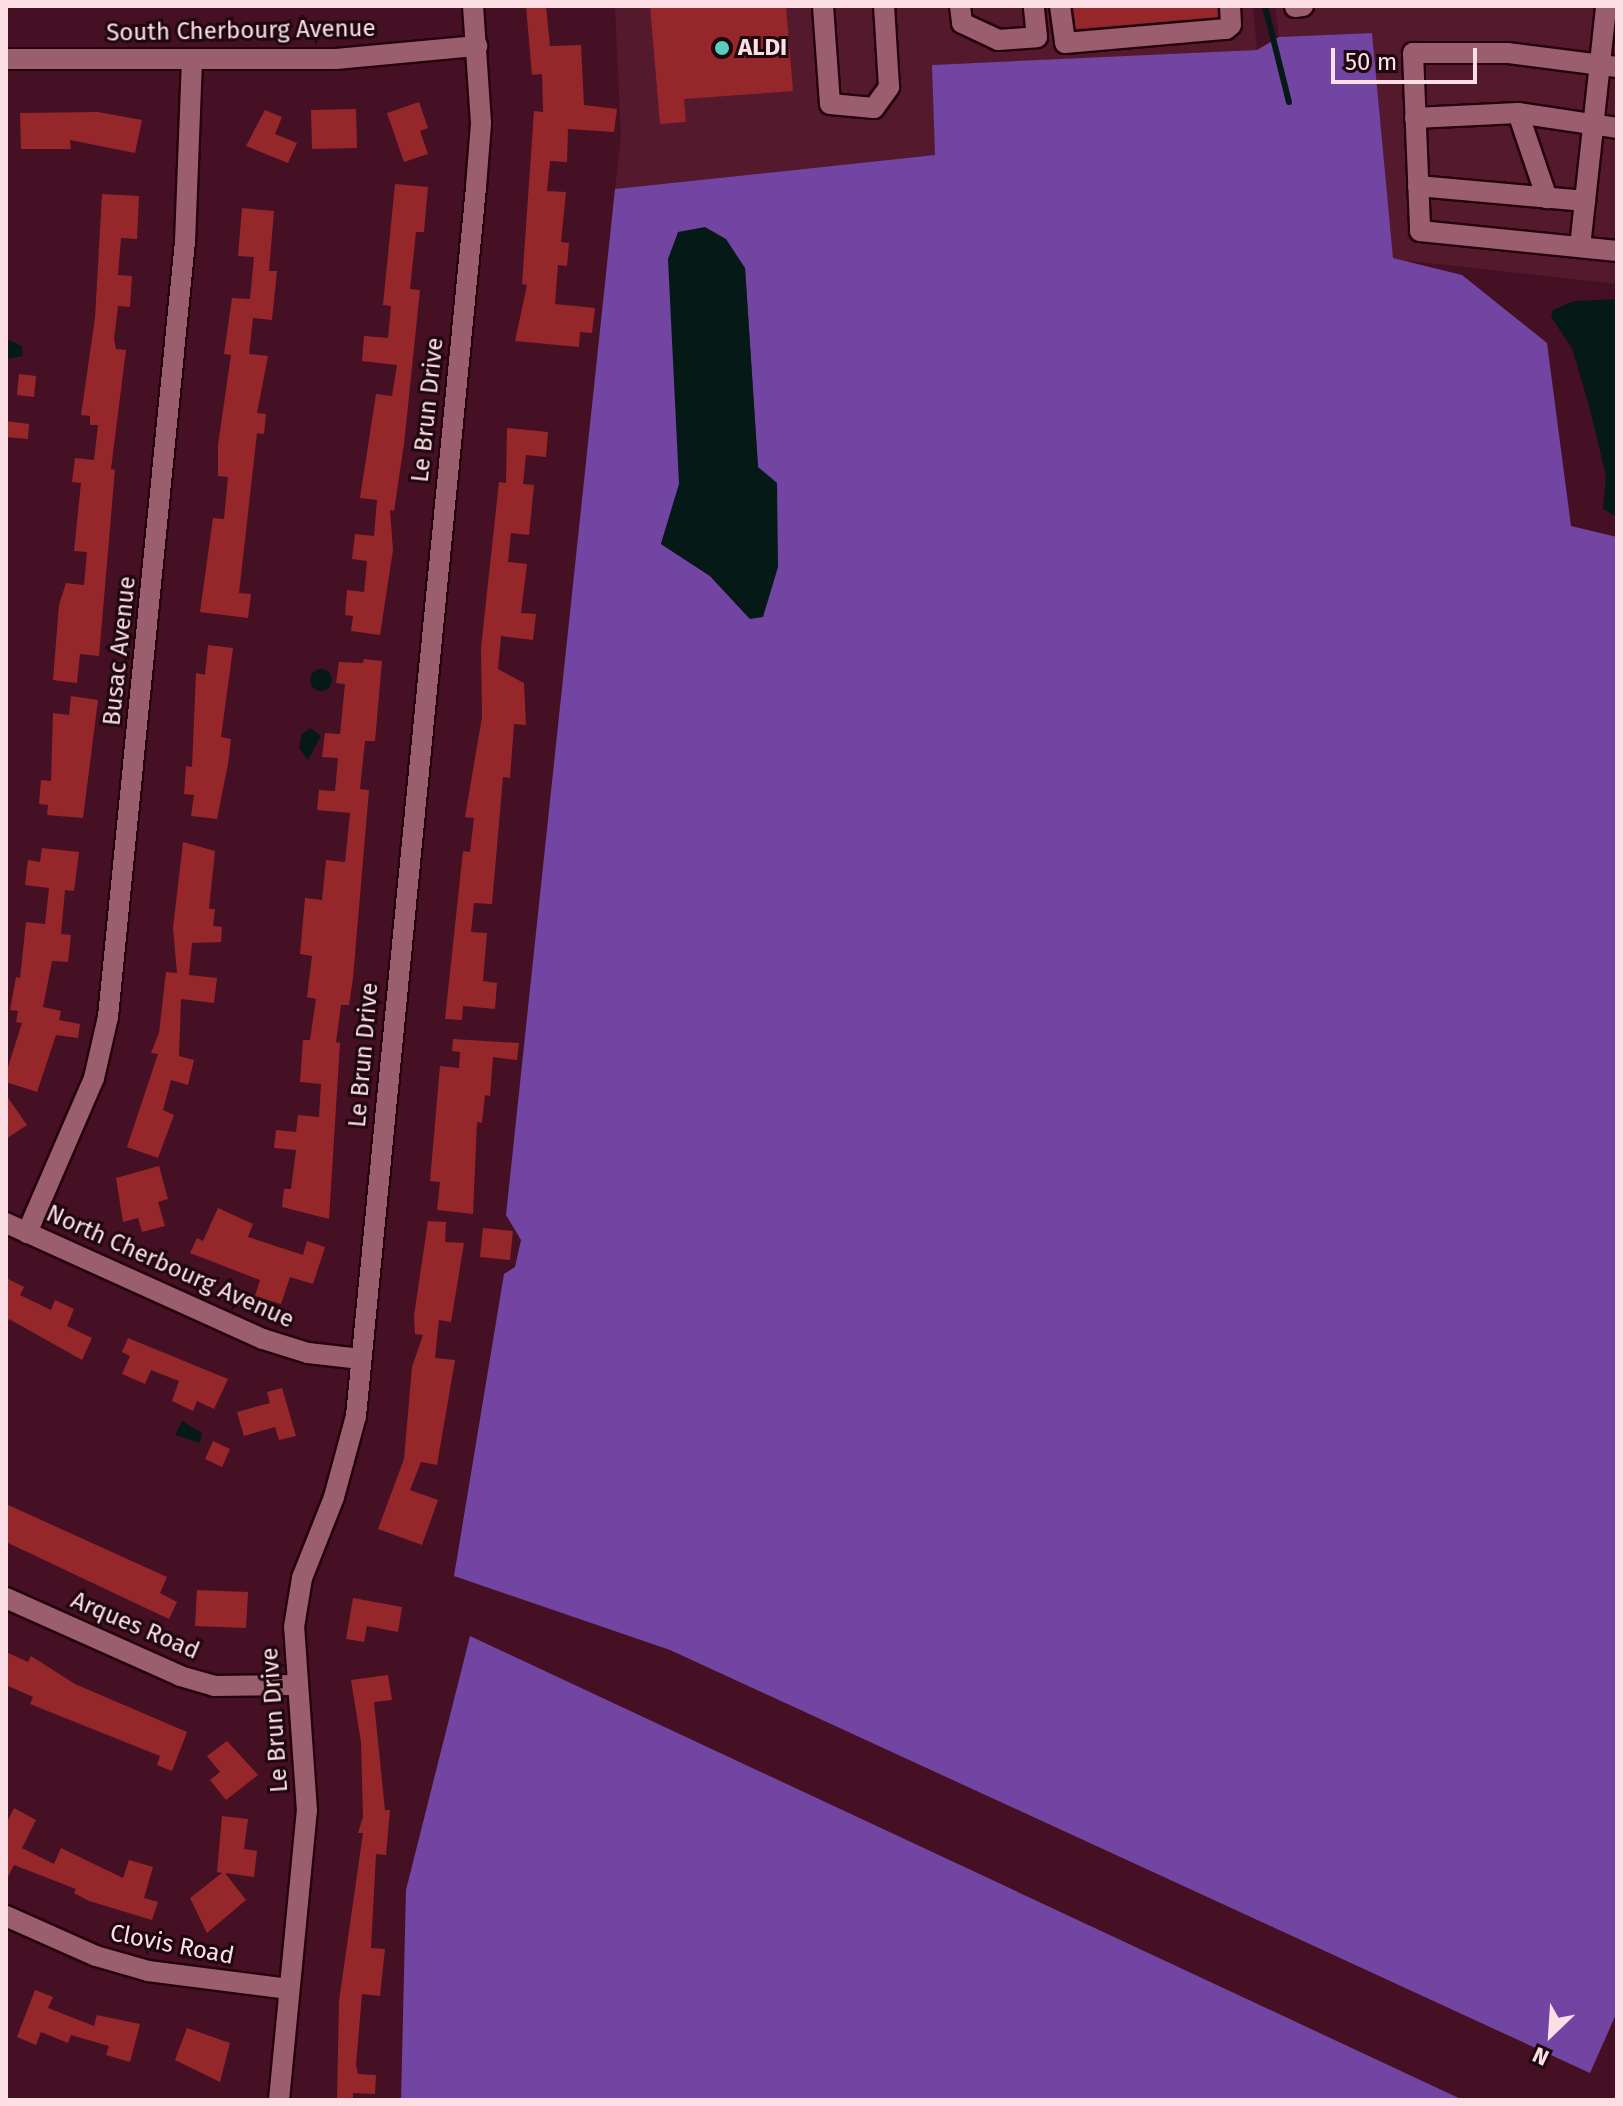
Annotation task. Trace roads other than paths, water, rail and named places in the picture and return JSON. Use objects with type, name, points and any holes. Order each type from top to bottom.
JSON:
[{"type":"street","name":"Le Brun Drive","points":[[279,2100],[307,1811],[307,1760],[295,1685],[297,1602],[348,1454],[361,1359],[476,187],[477,46],[473,6]]},
{"type":"street","points":[[823,6],[830,104],[874,108],[889,87],[884,6]]},
{"type":"street","points":[[960,6],[962,23],[998,40],[1037,37],[1034,6]]},
{"type":"street","points":[[1060,6],[1065,43],[1226,29],[1231,25],[1230,6]]},
{"type":"street","points":[[1295,7],[1303,6]]},
{"type":"street","points":[[1580,247],[1593,126],[1609,66],[1606,6]]},
{"type":"street","name":"South Cherbourg Avenue","points":[[6,59],[336,59],[477,46]]},
{"type":"street","points":[[1609,66],[1507,53],[1413,53],[1420,231],[1617,251]]},
{"type":"street","name":"Busac Avenue","points":[[27,1233],[94,1078],[108,1017],[185,242],[192,59]]},
{"type":"street","points":[[1415,118],[1518,113],[1617,128]]},
{"type":"street","points":[[1518,113],[1547,198]]},
{"type":"street","points":[[1418,186],[1585,201]]},
{"type":"street","name":"North Cherbourg Avenue","points":[[6,1223],[263,1339],[308,1353],[361,1359]]},
{"type":"street","name":"Arques Road","points":[[6,1598],[191,1680],[214,1686],[295,1685]]},
{"type":"street","name":"Clovis Road","points":[[6,1916],[96,1956],[148,1971],[289,1989]]},
{"type":"waterway","points":[[1265,6],[1289,102]]},
{"type":"place","name":"ALDI","points":[[722,48]]}]
